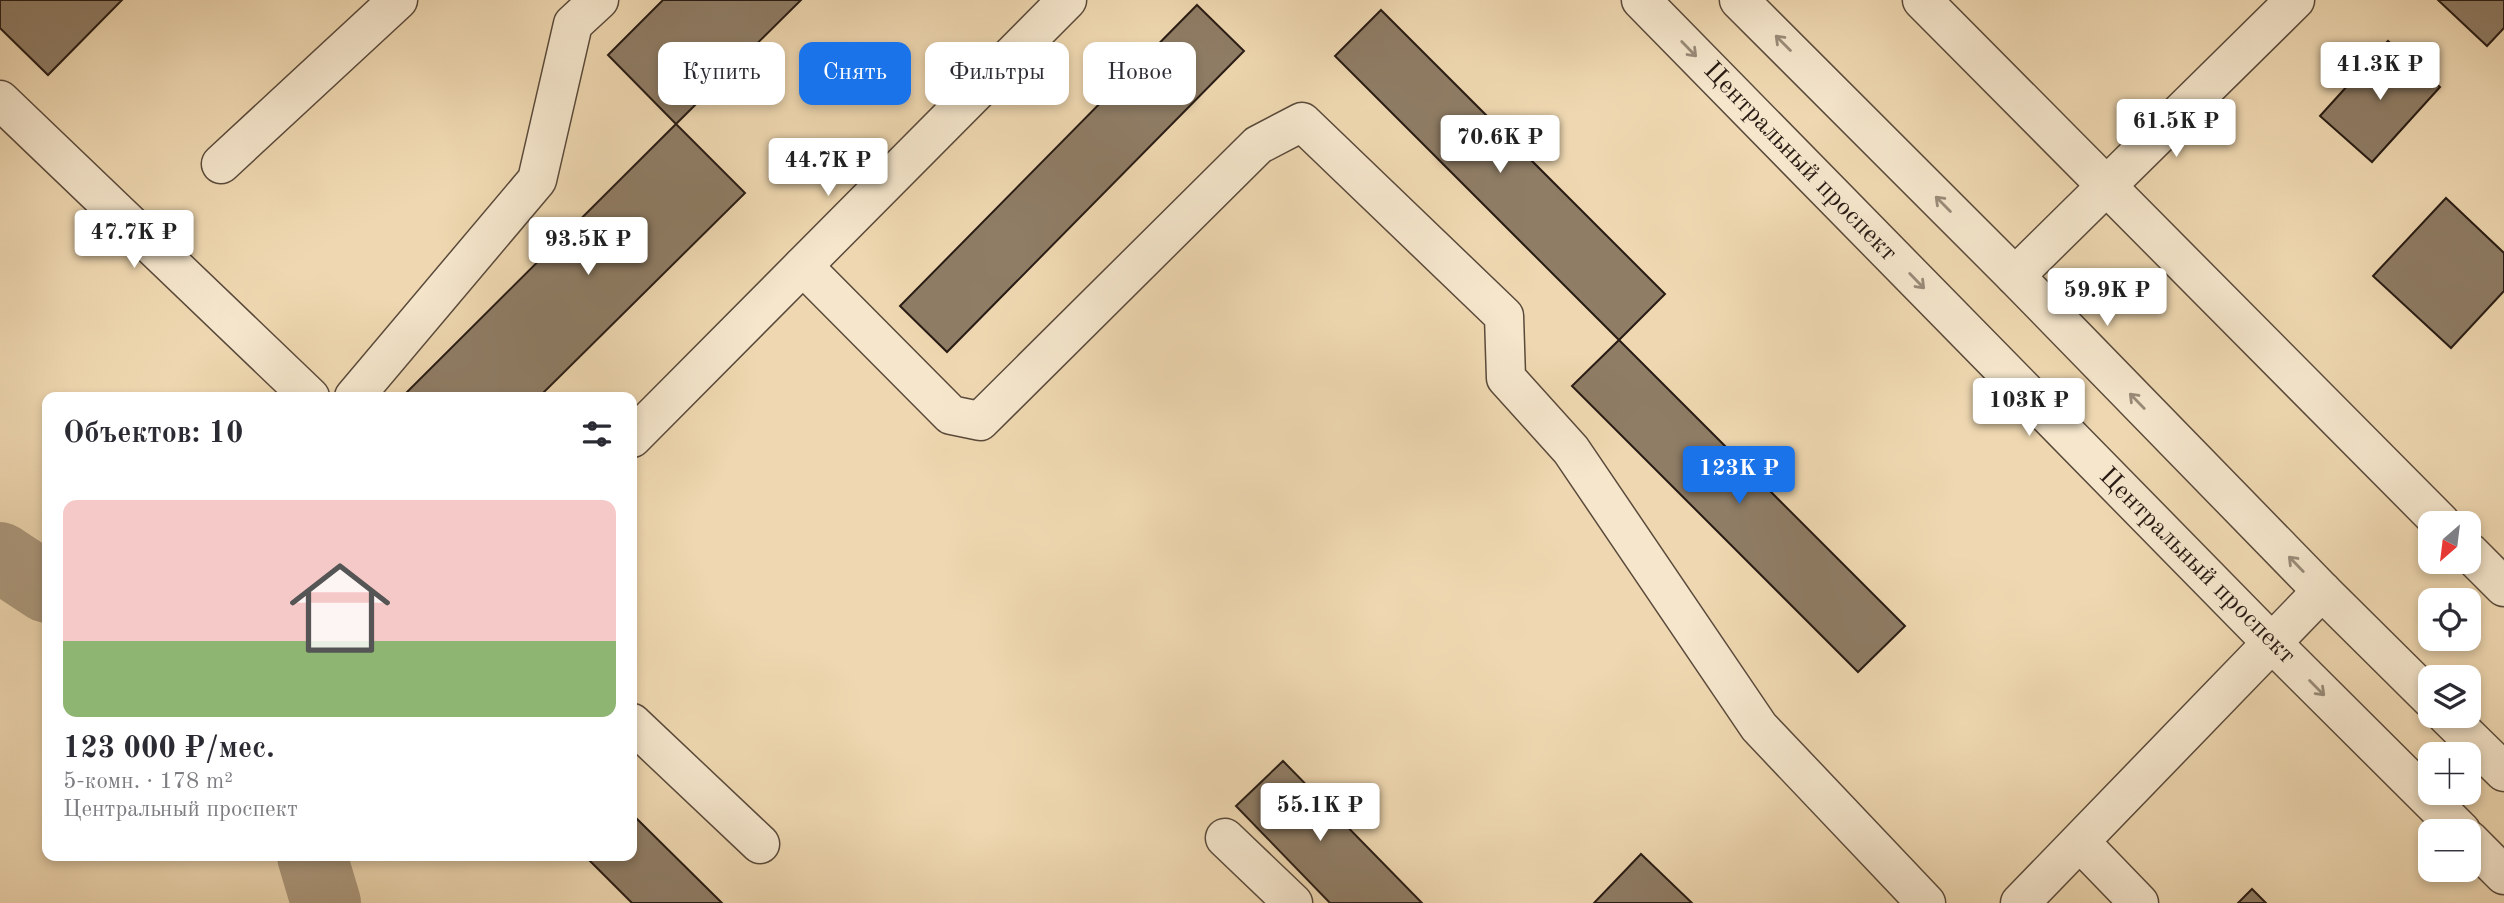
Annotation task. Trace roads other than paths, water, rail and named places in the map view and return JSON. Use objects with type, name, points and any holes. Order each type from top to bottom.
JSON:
[{"type":"street","points":[[221,164],[398,0]]},
{"type":"street","points":[[358,392],[537,180],[573,24],[599,0]]},
{"type":"street","points":[[637,433],[1067,0]]},
{"type":"street","name":"Центральный проспект","points":[[1641,0],[2448,819]]},
{"type":"street","points":[[1739,0],[2418,686]]},
{"type":"street","points":[[1922,0],[2429,511]]},
{"type":"street","points":[[2015,276],[2295,0]]},
{"type":"street","points":[[0,100],[305,392]]},
{"type":"street","points":[[803,266],[951,415],[980,421],[1258,145],[1302,122],[1504,316],[1506,378],[1571,450],[1759,727],[1926,903]]},
{"type":"street","points":[[2482,565],[2504,587]]},
{"type":"street","points":[[2020,903],[2322,591]]},
{"type":"street","points":[[637,728],[760,845]]},
{"type":"street","points":[[2459,728],[2504,772]]},
{"type":"street","points":[[1225,838],[1293,903]]},
{"type":"street","points":[[2080,842],[2139,903]]},
{"type":"street","points":[[2481,852],[2504,875]]},
{"type":"waterway","points":[[0,557],[42,585]]},
{"type":"waterway","points":[[313,861],[326,903]]}]
